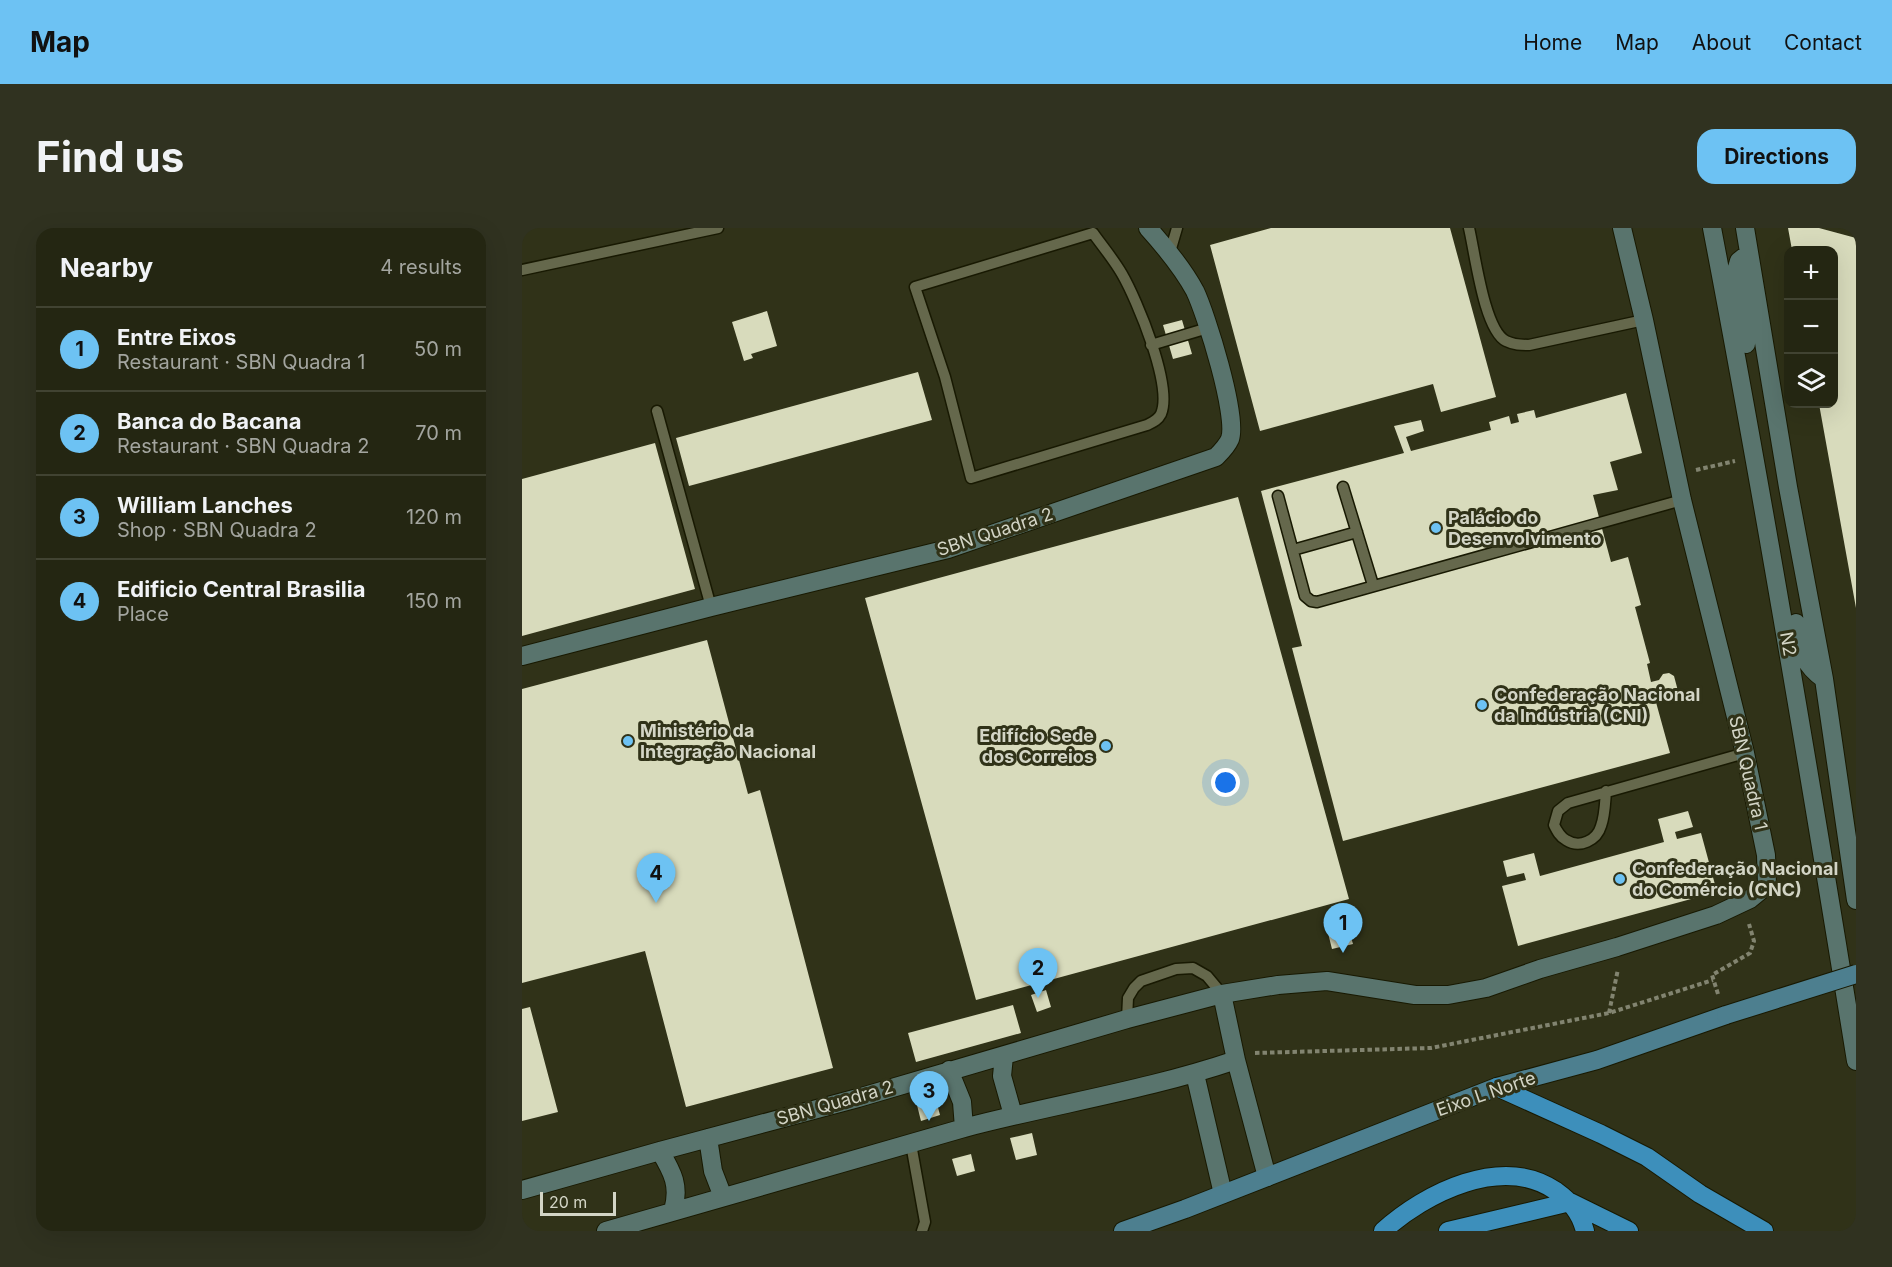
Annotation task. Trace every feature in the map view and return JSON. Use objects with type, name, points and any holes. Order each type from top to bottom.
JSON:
[{"type":"highway","points":[[1497,1087],[1647,1157],[1700,1194],[1764,1231]]},
{"type":"highway","points":[[1383,1231],[1402,1214],[1435,1195],[1469,1181],[1503,1176],[1527,1179],[1547,1185],[1570,1202],[1629,1231]]},
{"type":"highway","points":[[1448,1231],[1570,1202]]},
{"type":"highway","points":[[1570,1202],[1578,1212],[1585,1231]]},
{"type":"main road","name":"Eixo L Norte","points":[[1123,1231],[1497,1087],[1597,1060],[1726,1015],[1856,974]]},
{"type":"street","name":"SBN Quadra 2","points":[[522,656],[948,549],[1216,457],[1231,437],[1229,407],[1208,328],[1195,292],[1170,252],[1148,228]]},
{"type":"street","name":"SBN Quadra 1","points":[[1222,994],[1278,985],[1327,981],[1415,995],[1448,995],[1486,988],[1716,915],[1750,899],[1767,885],[1766,855],[1745,753],[1682,500],[1622,228]]},
{"type":"street","name":"N2","points":[[1712,228],[1794,679],[1856,1061]]},
{"type":"street","name":"N2","points":[[1745,228],[1788,488],[1824,679],[1856,900]]},
{"type":"street","points":[[1739,371],[1746,344],[1735,275],[1739,261],[1749,253]]},
{"type":"street","points":[[1759,483],[1773,503],[1803,658],[1812,670],[1824,679]]},
{"type":"street","name":"SBN Quadra 2","points":[[522,1190],[660,1150],[858,1098],[1127,1019],[1222,994]]},
{"type":"street","points":[[1222,994],[1268,1177]]},
{"type":"street","points":[[1004,1056],[1002,1076],[1013,1115]]},
{"type":"street","points":[[606,1231],[964,1128],[1195,1074],[1236,1057]]},
{"type":"street","points":[[949,1070],[962,1102],[964,1128]]},
{"type":"street","points":[[1195,1074],[1223,1194]]},
{"type":"street","points":[[708,1138],[712,1171],[723,1197]]},
{"type":"street","points":[[660,1150],[674,1180],[678,1195],[673,1211]]},
{"type":"lane","points":[[522,270],[718,228]]},
{"type":"lane","points":[[1170,252],[1177,228]]},
{"type":"lane","points":[[1469,228],[1491,324],[1506,341],[1517,345],[1529,345],[1644,320]]},
{"type":"lane","points":[[1093,233],[1122,274],[1144,322],[1151,345],[1163,385],[1162,413],[1157,420],[971,478],[945,377],[915,287],[1093,233]]},
{"type":"lane","points":[[1151,345],[1208,328]]},
{"type":"lane","points":[[657,411],[711,607]]},
{"type":"lane","points":[[1343,488],[1373,585]]},
{"type":"lane","points":[[1278,496],[1305,596],[1311,601],[1328,599],[1682,500]]},
{"type":"lane","points":[[1293,550],[1357,532]]},
{"type":"lane","points":[[1606,791],[1601,828],[1593,839],[1575,844],[1559,834],[1554,825],[1558,811],[1568,803],[1606,791],[1745,753]]},
{"type":"lane","points":[[1127,1019],[1128,998],[1134,988],[1142,981],[1176,969],[1193,968],[1207,976],[1222,994]]},
{"type":"lane","points":[[911,1144],[925,1222],[922,1231]]},
{"type":"path","points":[[1694,470],[1729,463]]},
{"type":"path","points":[[1236,1057],[1431,1048],[1609,1013],[1713,978],[1750,953],[1754,941],[1749,924],[1750,899]]},
{"type":"path","points":[[1609,1013],[1620,960]]},
{"type":"building","points":[[1271,228],[1450,228],[1496,397],[1441,412],[1433,384],[1260,431],[1210,245]]},
{"type":"building","points":[[1788,228],[1819,228],[1856,238],[1856,608],[1820,408],[1838,408],[1838,246],[1791,246]]},
{"type":"building","points":[[767,311],[777,346],[751,354],[753,358],[744,361],[732,322]]},
{"type":"building","points":[[1182,320],[1192,354],[1173,359],[1163,325]]},
{"type":"building","points":[[918,372],[932,420],[689,486],[676,438]]},
{"type":"building","points":[[1626,393],[1642,453],[1610,462],[1618,490],[1593,495],[1611,562],[1628,557],[1641,605],[1635,607],[1650,663],[1647,664],[1651,682],[1659,680],[1663,674],[1669,673],[1674,676],[1678,691],[1675,696],[1668,698],[1662,693],[1654,695],[1670,753],[1343,841],[1292,648],[1302,646],[1261,491],[1404,453],[1394,426],[1421,420],[1424,431],[1406,437],[1411,451],[1491,430],[1489,422],[1509,416],[1511,424],[1519,422],[1517,414],[1534,410],[1536,418]]},
{"type":"building","points":[[655,443],[695,589],[522,636],[522,479]]},
{"type":"building","name":"Edifício Sede dos Correios","points":[[1238,497],[1349,899],[976,1000],[865,598]]},
{"type":"building","points":[[707,640],[748,794],[760,790],[833,1068],[686,1107],[645,951],[522,983],[522,689]]},
{"type":"building","name":"Confederação Nacional do Comércio (CNC)","points":[[1688,811],[1693,827],[1675,832],[1677,839],[1701,833],[1717,892],[1518,946],[1502,886],[1526,880],[1524,873],[1507,877],[1503,861],[1534,853],[1540,876],[1664,842],[1658,819]]},
{"type":"building","points":[[1347,924],[1353,944],[1332,949],[1327,929]]},
{"type":"building","points":[[1046,990],[1051,1007],[1037,1012],[1031,995]]},
{"type":"building","points":[[1013,1005],[1021,1033],[916,1062],[908,1033]]},
{"type":"building","points":[[530,1007],[558,1112],[522,1121],[522,1009]]},
{"type":"building","points":[[936,1100],[940,1115],[921,1121],[917,1105]]},
{"type":"building","points":[[1032,1133],[1037,1155],[1016,1160],[1010,1138]]},
{"type":"building","points":[[971,1154],[975,1171],[957,1176],[952,1159]]},
{"type":"place","name":"Palácio do Desenvolvimento","points":[[1436,528]]},
{"type":"place","name":"Confederação Nacional da Indústria (CNI)","points":[[1482,705]]},
{"type":"place","name":"Ministério da Integração Nacional","points":[[628,741]]},
{"type":"place","name":"Edifício Sede dos Correios","points":[[1106,746]]},
{"type":"place","name":"Confederação Nacional do Comércio (CNC)","points":[[1620,879]]},
{"type":"place","name":"Edificio Central Brasilia","points":[[656,903]]},
{"type":"place","name":"Entre Eixos","points":[[1343,953]]},
{"type":"place","name":"Banca do Bacana","points":[[1038,998]]},
{"type":"place","name":"William Lanches","points":[[929,1121]]}]
